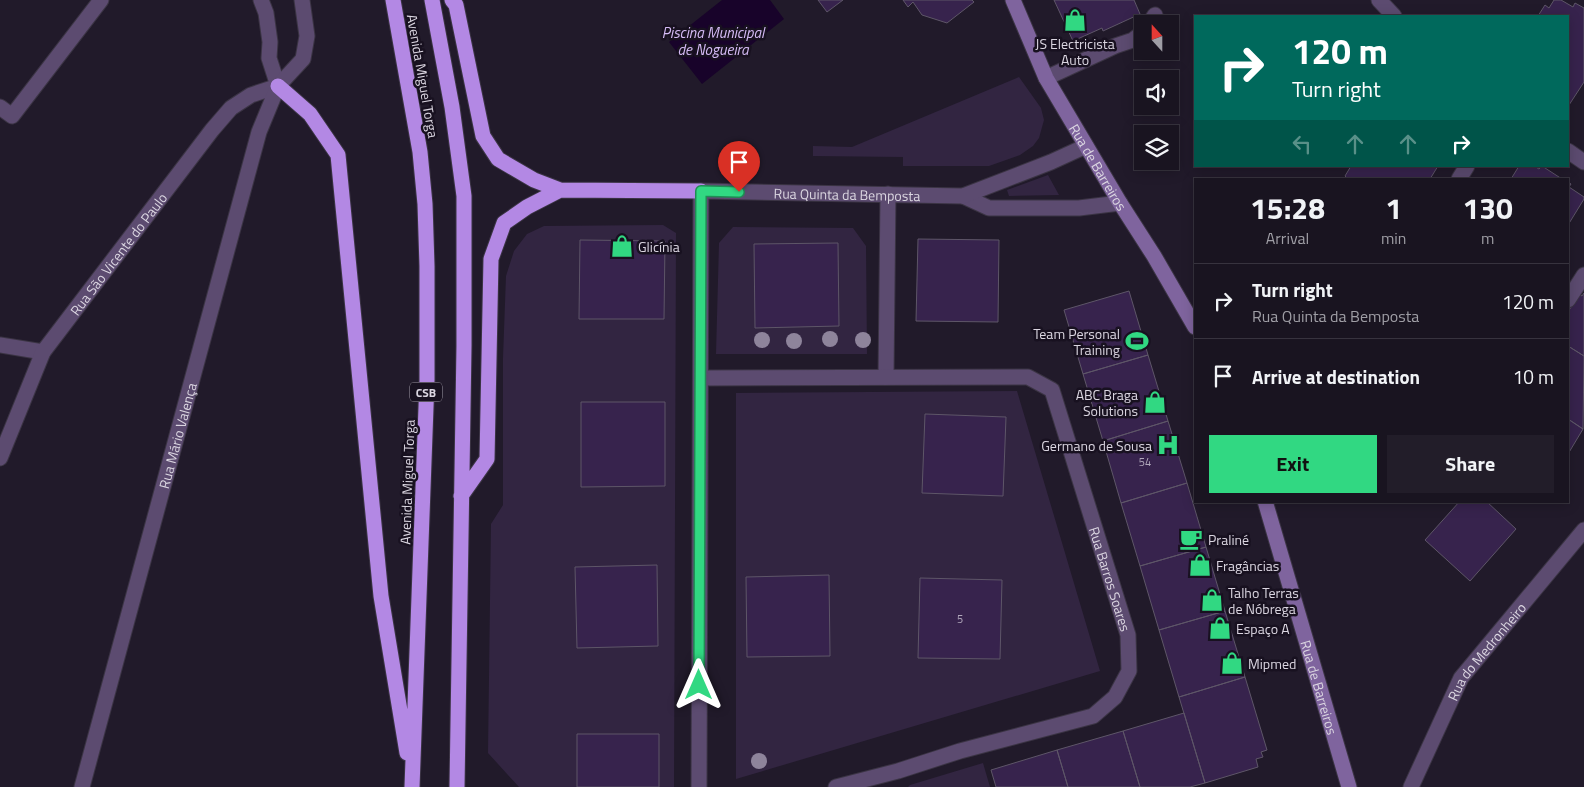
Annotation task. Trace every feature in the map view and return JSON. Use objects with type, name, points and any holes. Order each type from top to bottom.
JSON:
[{"type":"highway","name":"Avenida Miguel Torga","points":[[393,0],[420,152],[425,204],[427,266],[427,380],[412,787]]},
{"type":"highway","name":"Avenida Miguel Torga","points":[[432,0],[452,107],[464,196],[464,346],[457,787]]},
{"type":"highway","points":[[452,0],[456,6],[483,136],[498,159],[534,180],[560,190],[701,191]]},
{"type":"highway","points":[[278,86],[310,114],[338,156],[381,596],[412,787]]},
{"type":"highway","points":[[462,496],[487,459],[491,259],[504,223],[527,207],[560,190]]},
{"type":"street","points":[[0,107],[12,116],[101,0]]},
{"type":"street","points":[[261,0],[266,13],[270,42],[269,58],[278,86],[303,59],[307,36],[302,0]]},
{"type":"street","name":"Rua de Barreiros","points":[[1013,0],[1046,78],[1194,325]]},
{"type":"street","points":[[1379,0],[1393,15]]},
{"type":"street","points":[[1046,78],[1134,39]]},
{"type":"street","name":"Rua São Vicente do Paulo","points":[[0,458],[43,352],[218,122],[231,108],[251,95],[278,86]]},
{"type":"street","name":"Rua Mário Valença","points":[[82,787],[259,132],[278,86]]},
{"type":"street","name":"Rua Quinta da Bemposta","points":[[701,191],[963,196],[1051,162],[1086,146]]},
{"type":"street","points":[[1569,151],[1584,162]]},
{"type":"street","points":[[1460,178],[1466,167]]},
{"type":"street","points":[[699,787],[701,191]]},
{"type":"street","points":[[886,377],[888,194]]},
{"type":"street","name":"Rua Quinta da Bemposta","points":[[963,196],[989,208],[1079,208],[1120,203]]},
{"type":"street","points":[[1569,298],[1584,275]]},
{"type":"street","points":[[0,346],[43,352]]},
{"type":"street","name":"Rua Barros Soares","points":[[701,378],[1028,378],[1052,390],[1128,635],[1129,671],[1115,697],[1093,716],[960,751],[886,780],[836,787]]},
{"type":"street","name":"Rua de Barreiros","points":[[1266,503],[1349,787]]},
{"type":"street","name":"Rua do Medronheiro","points":[[1411,787],[1460,678],[1584,530]]},
{"type":"shaded area","points":[[1019,77],[1041,108],[1044,120],[1039,138],[1033,146],[1020,155],[989,166],[903,166],[903,157],[813,156],[813,146],[852,147]]},
{"type":"shaded area","points":[[1048,175],[1059,195],[1009,196],[1007,190]]},
{"type":"shaded area","points":[[663,225],[676,233],[674,787],[519,787],[488,753],[491,524],[503,505],[503,358],[506,276],[514,251],[527,234],[544,226]]},
{"type":"shaded area","points":[[733,227],[853,228],[866,246],[867,354],[716,354],[719,243]]},
{"type":"shaded area","points":[[1017,391],[1100,671],[736,779],[736,393]]},
{"type":"shaded area","points":[[983,763],[990,787],[908,787],[910,785]]},
{"type":"water","name":"Piscina Municipal de Nogueira","points":[[722,0],[770,0],[784,19],[702,84],[669,42]]},
{"type":"building","points":[[818,0],[843,0],[827,12]]},
{"type":"building","points":[[903,0],[972,0],[974,2],[947,23],[922,15],[913,2],[908,7]]},
{"type":"building","points":[[1054,0],[1134,0],[1140,14],[1134,15],[1134,17],[1103,31],[1102,28],[1073,41]]},
{"type":"building","points":[[1554,0],[1561,0],[1573,7],[1575,3],[1584,8],[1584,82],[1569,105],[1569,15],[1539,15],[1545,5],[1549,8]]},
{"type":"building","points":[[1350,167],[1437,167],[1431,178],[1347,178],[1345,176]]},
{"type":"building","points":[[1518,167],[1536,167],[1539,169],[1544,167],[1560,178],[1512,178]]},
{"type":"building","points":[[1569,187],[1584,197],[1569,223]]},
{"type":"building","points":[[918,239],[999,240],[998,322],[916,321]]},
{"type":"building","points":[[580,240],[665,241],[664,319],[579,319]]},
{"type":"building","points":[[838,243],[839,326],[755,328],[754,244]]},
{"type":"building","points":[[1129,291],[1148,355],[1083,374],[1064,310]]},
{"type":"building","points":[[1584,293],[1584,356],[1569,347],[1569,310],[1579,294],[1582,296]]},
{"type":"building","points":[[1569,347],[1584,356],[1583,429],[1569,420]]},
{"type":"building","points":[[1148,355],[1168,421],[1103,441],[1083,374]]},
{"type":"building","points":[[581,402],[665,402],[665,486],[581,487]]},
{"type":"building","points":[[925,414],[1006,417],[1003,496],[922,493]]},
{"type":"building","points":[[1569,420],[1583,429],[1569,452]]},
{"type":"building","points":[[1168,421],[1187,483],[1121,503],[1103,441]]},
{"type":"building","points":[[1187,483],[1206,547],[1140,566],[1121,503]]},
{"type":"building","points":[[1458,503],[1488,503],[1516,529],[1470,581],[1425,540]]},
{"type":"building","points":[[1206,547],[1225,611],[1159,630],[1140,566]]},
{"type":"building","points":[[657,565],[658,646],[577,648],[575,567]]},
{"type":"building","points":[[829,575],[830,656],[747,657],[746,577]]},
{"type":"building","points":[[920,578],[1002,580],[1000,659],[918,658]]},
{"type":"building","points":[[1225,611],[1245,677],[1179,697],[1159,630]]},
{"type":"building","points":[[1245,677],[1267,750],[1261,752],[1263,757],[1256,759],[1258,767],[1205,783],[1179,697]]},
{"type":"building","points":[[1184,713],[1205,783],[1190,787],[1140,787],[1123,731]]},
{"type":"building","points":[[1123,731],[1140,787],[1068,787],[1057,750]]},
{"type":"building","points":[[577,734],[659,734],[659,787],[577,787]]},
{"type":"building","points":[[1057,750],[1068,787],[996,787],[991,770]]},
{"type":"place","name":"JS Electricista Auto","points":[[1075,20]]},
{"type":"place","name":"Glicínia","points":[[622,246]]},
{"type":"place","name":"Team Personal Training","points":[[1137,341]]},
{"type":"place","name":"ABC Braga Solutions","points":[[1155,402]]},
{"type":"place","name":"Germano de Sousa","points":[[1168,445]]},
{"type":"place","name":"Praliné","points":[[1191,539]]},
{"type":"place","name":"Fragâncias","points":[[1200,565]]},
{"type":"place","name":"Talho Terras de Nóbrega","points":[[1212,600]]},
{"type":"place","name":"Espaço A","points":[[1220,628]]},
{"type":"place","name":"Mipmed","points":[[1232,663]]},
{"type":"route","points":[[699,685],[701,191],[739,192]]}]
